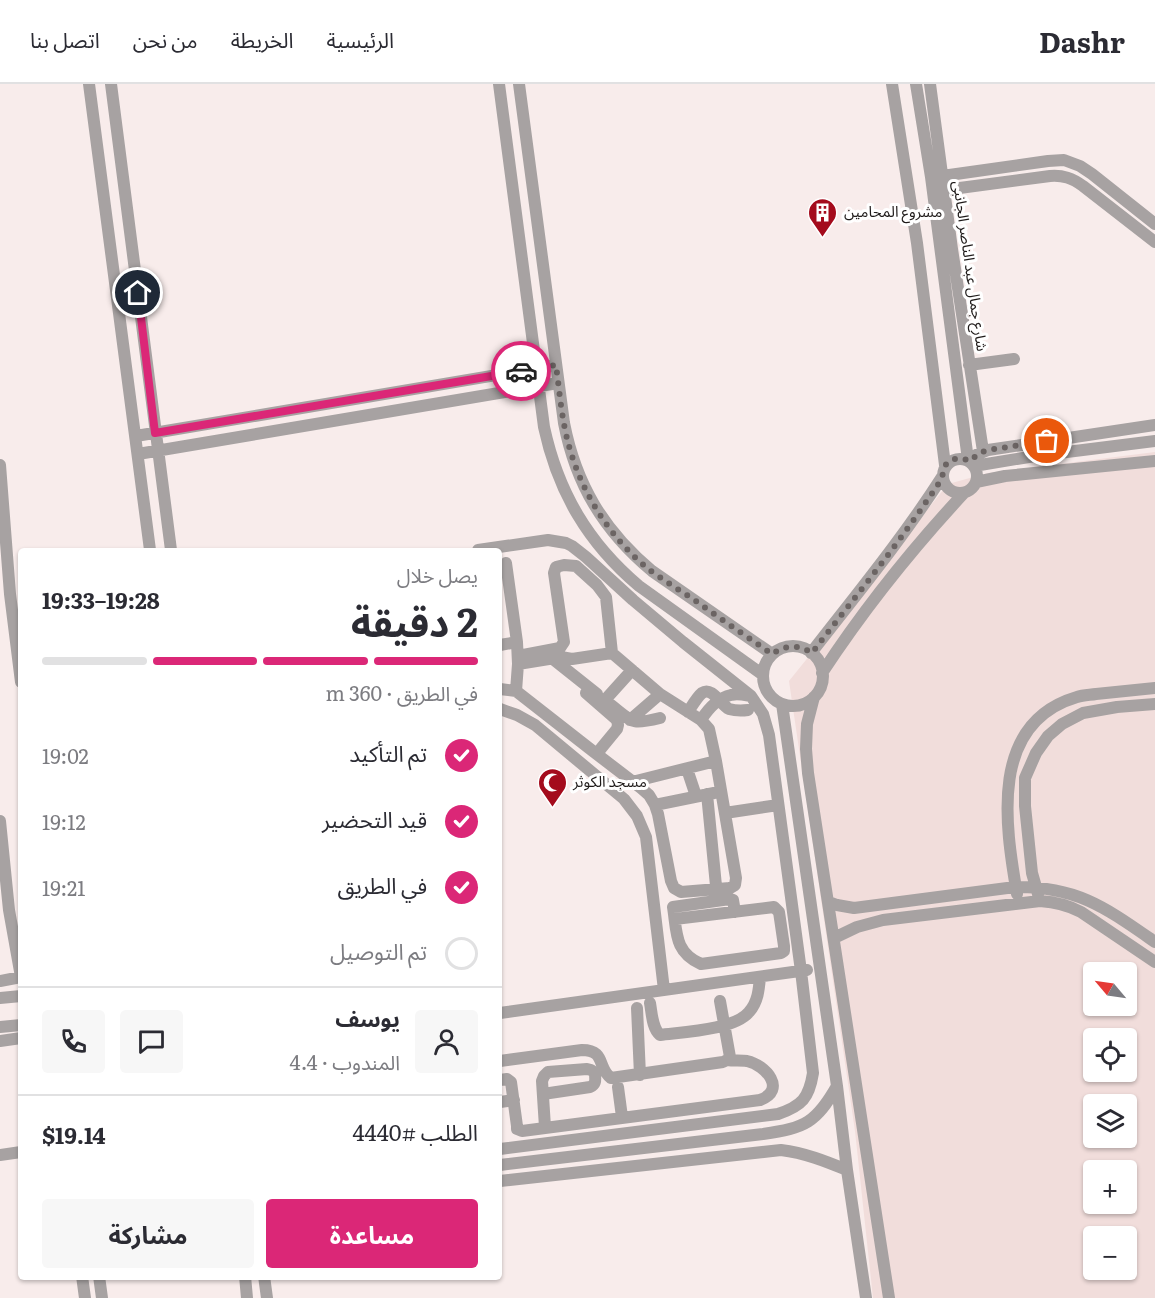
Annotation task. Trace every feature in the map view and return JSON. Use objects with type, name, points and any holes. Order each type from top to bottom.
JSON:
[{"type":"street","points":[[89,84],[150,548]]},
{"type":"street","points":[[111,84],[171,548]]},
{"type":"street","points":[[500,84],[539,386],[548,444],[558,477],[573,508],[596,543],[614,563],[639,586],[763,675]]},
{"type":"street","points":[[519,84],[558,383],[564,423],[576,469],[590,498],[612,531],[628,549],[652,571],[772,654]]},
{"type":"street","points":[[892,84],[917,243],[944,483],[952,491],[964,493]]},
{"type":"street","points":[[916,84],[936,176],[1064,160],[1092,174],[1154,221],[1139,230]]},
{"type":"street","name":"شارع جمال عبد الناصر الجانبى","points":[[930,84],[938,191],[983,451]]},
{"type":"street","points":[[938,191],[1062,175],[1083,186],[1155,242]]},
{"type":"street","points":[[822,673],[856,622],[927,532],[976,482],[977,476],[970,462],[945,239],[917,243]]},
{"type":"street","points":[[969,365],[1014,359]]},
{"type":"street","points":[[136,436],[556,365]]},
{"type":"street","points":[[138,454],[558,383]]},
{"type":"street","points":[[970,462],[983,451],[1155,425]]},
{"type":"street","points":[[812,653],[926,502],[950,461],[956,458],[970,462],[1035,456],[1155,441]]},
{"type":"street","points":[[976,482],[1005,476],[1155,461]]},
{"type":"street","points":[[0,465],[5,593],[18,663]]},
{"type":"street","points":[[492,548],[548,540],[566,543],[586,557],[633,600],[751,696],[763,714],[769,735],[813,1073],[811,1088],[804,1100],[792,1110],[778,1114],[502,1149]]},
{"type":"street","points":[[506,563],[506,606],[517,640],[516,691]]},
{"type":"street","points":[[518,660],[553,651],[560,648],[564,642],[554,573],[556,567],[576,566],[597,585],[606,597],[612,653],[660,694],[701,720],[709,729],[736,878],[735,885],[717,895],[673,907],[675,920],[680,945],[684,954],[701,964],[783,951],[779,912],[774,907],[675,920]]},
{"type":"street","points":[[502,639],[517,640]]},
{"type":"street","points":[[502,644],[517,640]]},
{"type":"street","points":[[796,646],[812,653],[821,665],[822,673],[819,690],[814,697],[808,702],[791,706],[774,700],[764,684],[763,675],[764,667],[772,654],[779,649],[796,646]]},
{"type":"street","points":[[518,660],[561,657],[572,659],[612,653]]},
{"type":"street","points":[[553,658],[630,720],[640,723],[660,718]]},
{"type":"street","points":[[605,700],[632,670]]},
{"type":"street","points":[[1018,903],[1007,819],[1007,801],[1012,762],[1032,724],[1051,709],[1078,697],[1155,688]]},
{"type":"street","points":[[502,689],[516,691],[649,795],[658,814],[671,881],[675,888],[681,892],[730,898],[733,900],[735,912]]},
{"type":"street","points":[[688,712],[706,691],[730,709],[748,710]]},
{"type":"street","points":[[586,693],[617,720],[618,725],[599,751],[594,752]]},
{"type":"street","points":[[630,720],[660,694]]},
{"type":"street","points":[[701,720],[719,700],[732,694],[751,696]]},
{"type":"street","points":[[814,697],[807,724],[808,773],[889,1298]]},
{"type":"street","points":[[782,704],[866,1298]]},
{"type":"street","points":[[1040,901],[1032,873],[1025,806],[1025,778],[1036,753],[1048,736],[1062,724],[1083,713],[1155,704]]},
{"type":"street","points":[[502,710],[518,715],[535,725],[624,799],[637,816],[646,837],[664,990]]},
{"type":"street","points":[[632,782],[716,761]]},
{"type":"street","points":[[687,769],[702,795],[717,895]]},
{"type":"street","points":[[655,805],[721,791]]},
{"type":"street","points":[[725,813],[778,805]]},
{"type":"street","points":[[0,821],[9,910],[18,960]]},
{"type":"street","points":[[829,902],[845,907],[862,907],[1016,887],[1036,887],[1063,891],[1087,900],[1110,912],[1155,942]]},
{"type":"street","points":[[834,938],[857,927],[883,920],[1040,901],[1061,904],[1081,912],[1155,962]]},
{"type":"street","points":[[502,1013],[819,968]]},
{"type":"street","points":[[650,1003],[654,1029],[660,1035],[724,1026],[738,1022],[750,1011],[758,995],[760,976]]},
{"type":"street","points":[[0,981],[18,978]]},
{"type":"street","points":[[0,998],[18,996]]},
{"type":"street","points":[[720,1001],[730,1057],[727,1060]]},
{"type":"street","points":[[637,1008],[640,1074]]},
{"type":"street","points":[[0,1027],[18,1024]]},
{"type":"street","points":[[0,1041],[18,1038]]},
{"type":"street","points":[[502,1061],[591,1050],[598,1054],[610,1078],[727,1060],[748,1061],[762,1068],[773,1080],[773,1089],[769,1096],[760,1100],[522,1131],[517,1126],[512,1082],[507,1079],[502,1080]]},
{"type":"street","points":[[502,1165],[763,1134],[798,1127],[814,1119],[827,1105],[837,1086]]},
{"type":"street","points":[[618,1088],[622,1117]]},
{"type":"street","points":[[543,1094],[545,1127]]},
{"type":"street","points":[[502,1102],[514,1101]]},
{"type":"street","points":[[502,1181],[781,1150],[814,1156],[848,1170]]},
{"type":"street","points":[[0,1155],[18,1152]]},
{"type":"street","points":[[83,1280],[85,1298]]},
{"type":"street","points":[[100,1280],[102,1298]]},
{"type":"street","points":[[245,1280],[247,1298]]},
{"type":"street","points":[[265,1280],[267,1298]]},
{"type":"shaded area","points":[[1155,452],[1155,1298],[873,1298],[855,1131],[789,681],[948,484],[988,473]]},
{"type":"way so far","points":[[521,371],[556,365],[567,439],[576,469],[598,512],[617,538],[652,571],[772,654],[779,649],[796,646],[812,653],[926,502],[942,477],[945,465],[950,461],[962,458],[970,461],[983,451],[1047,441]]},
{"type":"place","name":"مشروع المحامين","points":[[823,238]]},
{"type":"place","name":"مسجد الكوثر","points":[[552,808]]},
{"type":"route","points":[[138,293],[155,433],[521,371]]}]
